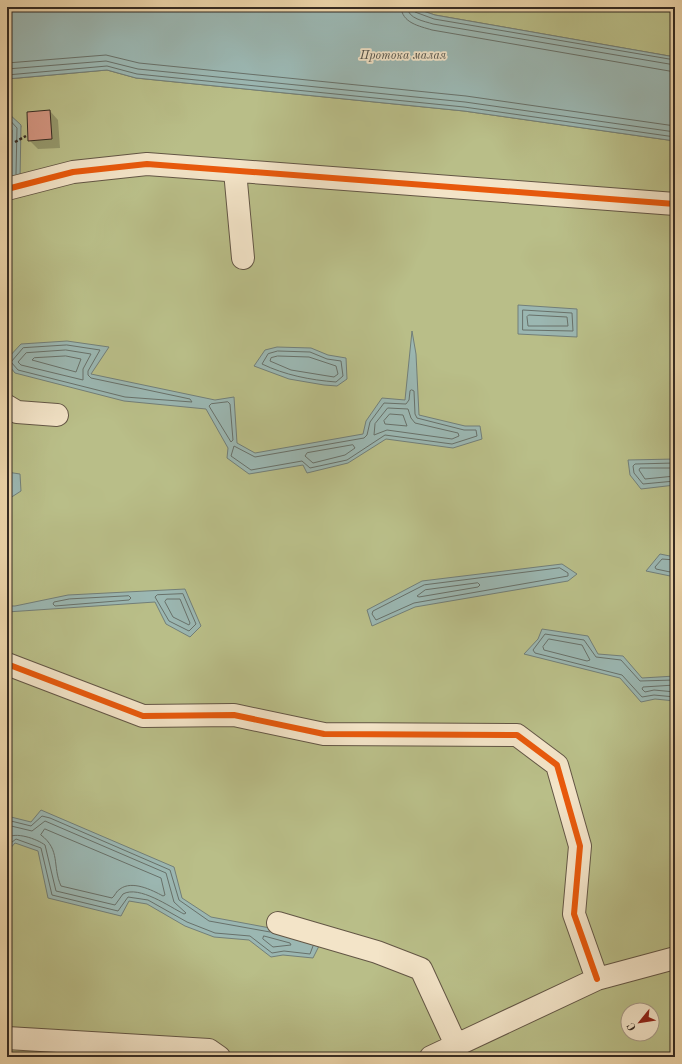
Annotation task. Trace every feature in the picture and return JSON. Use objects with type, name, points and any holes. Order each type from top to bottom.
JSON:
[{"type":"street","points":[[7,189],[73,172],[147,164],[675,204]]},
{"type":"street","points":[[235,171],[243,258]]},
{"type":"street","points":[[7,406],[17,412],[57,416]]},
{"type":"street","points":[[7,664],[143,716],[234,715],[324,734],[518,735],[557,766],[580,846],[574,914],[597,979]]},
{"type":"street","points":[[278,923],[377,952],[422,969],[456,1045]]},
{"type":"street","points":[[431,1057],[597,979],[675,958]]},
{"type":"street","points":[[7,1038],[209,1050],[219,1057]]},
{"type":"path","points":[[15,142],[26,136]]},
{"type":"green space","points":[[411,7],[675,7],[675,57],[435,15]]},
{"type":"green space","points":[[107,70],[136,78],[464,111],[675,141],[675,1057],[7,1057],[7,180],[21,126],[7,112],[7,79]]},
{"type":"water","name":"Протока малая","points":[[7,7],[411,7],[435,15],[675,57],[675,141],[464,111],[136,78],[107,70],[7,79]]},
{"type":"water","points":[[7,112],[21,125],[20,179],[7,180]]},
{"type":"water","points":[[518,305],[577,309],[577,337],[518,334]]},
{"type":"water","points":[[412,331],[416,354],[419,415],[465,426],[480,426],[482,439],[453,448],[386,439],[348,463],[307,473],[303,465],[249,474],[227,458],[228,448],[206,409],[124,401],[15,373],[7,363],[7,359],[21,344],[67,341],[109,347],[91,374],[215,400],[234,397],[237,443],[255,453],[363,434],[366,421],[382,398],[405,400]]},
{"type":"water","points":[[277,347],[311,348],[328,355],[346,358],[347,379],[337,386],[324,385],[289,379],[254,366],[265,350]]},
{"type":"water","points":[[675,459],[675,485],[641,489],[630,475],[628,460]]},
{"type":"water","points":[[7,472],[20,474],[21,491],[7,500]]},
{"type":"water","points":[[660,554],[675,557],[675,577],[646,571]]},
{"type":"water","points":[[562,564],[577,574],[568,581],[415,607],[372,626],[367,610],[422,581]]},
{"type":"water","points":[[185,589],[201,626],[190,637],[166,624],[155,602],[7,612],[7,606],[15,606],[68,595]]},
{"type":"water","points":[[542,629],[588,636],[598,654],[623,656],[642,678],[675,676],[675,701],[655,699],[641,702],[620,678],[524,654],[538,639]]},
{"type":"water","points":[[41,810],[174,867],[182,898],[211,917],[281,930],[320,944],[313,958],[283,955],[271,957],[249,940],[214,937],[185,926],[147,904],[129,901],[121,916],[48,898],[38,851],[15,843],[7,852],[7,816],[31,822]]},
{"type":"building","points":[[50,110],[52,139],[28,141],[27,112]]},
{"type":"cycle path","points":[[7,189],[73,172],[147,164],[675,204]]},
{"type":"cycle path","points":[[7,664],[143,716],[234,715],[324,734],[517,735],[557,765],[580,846],[574,914],[597,979]]}]
